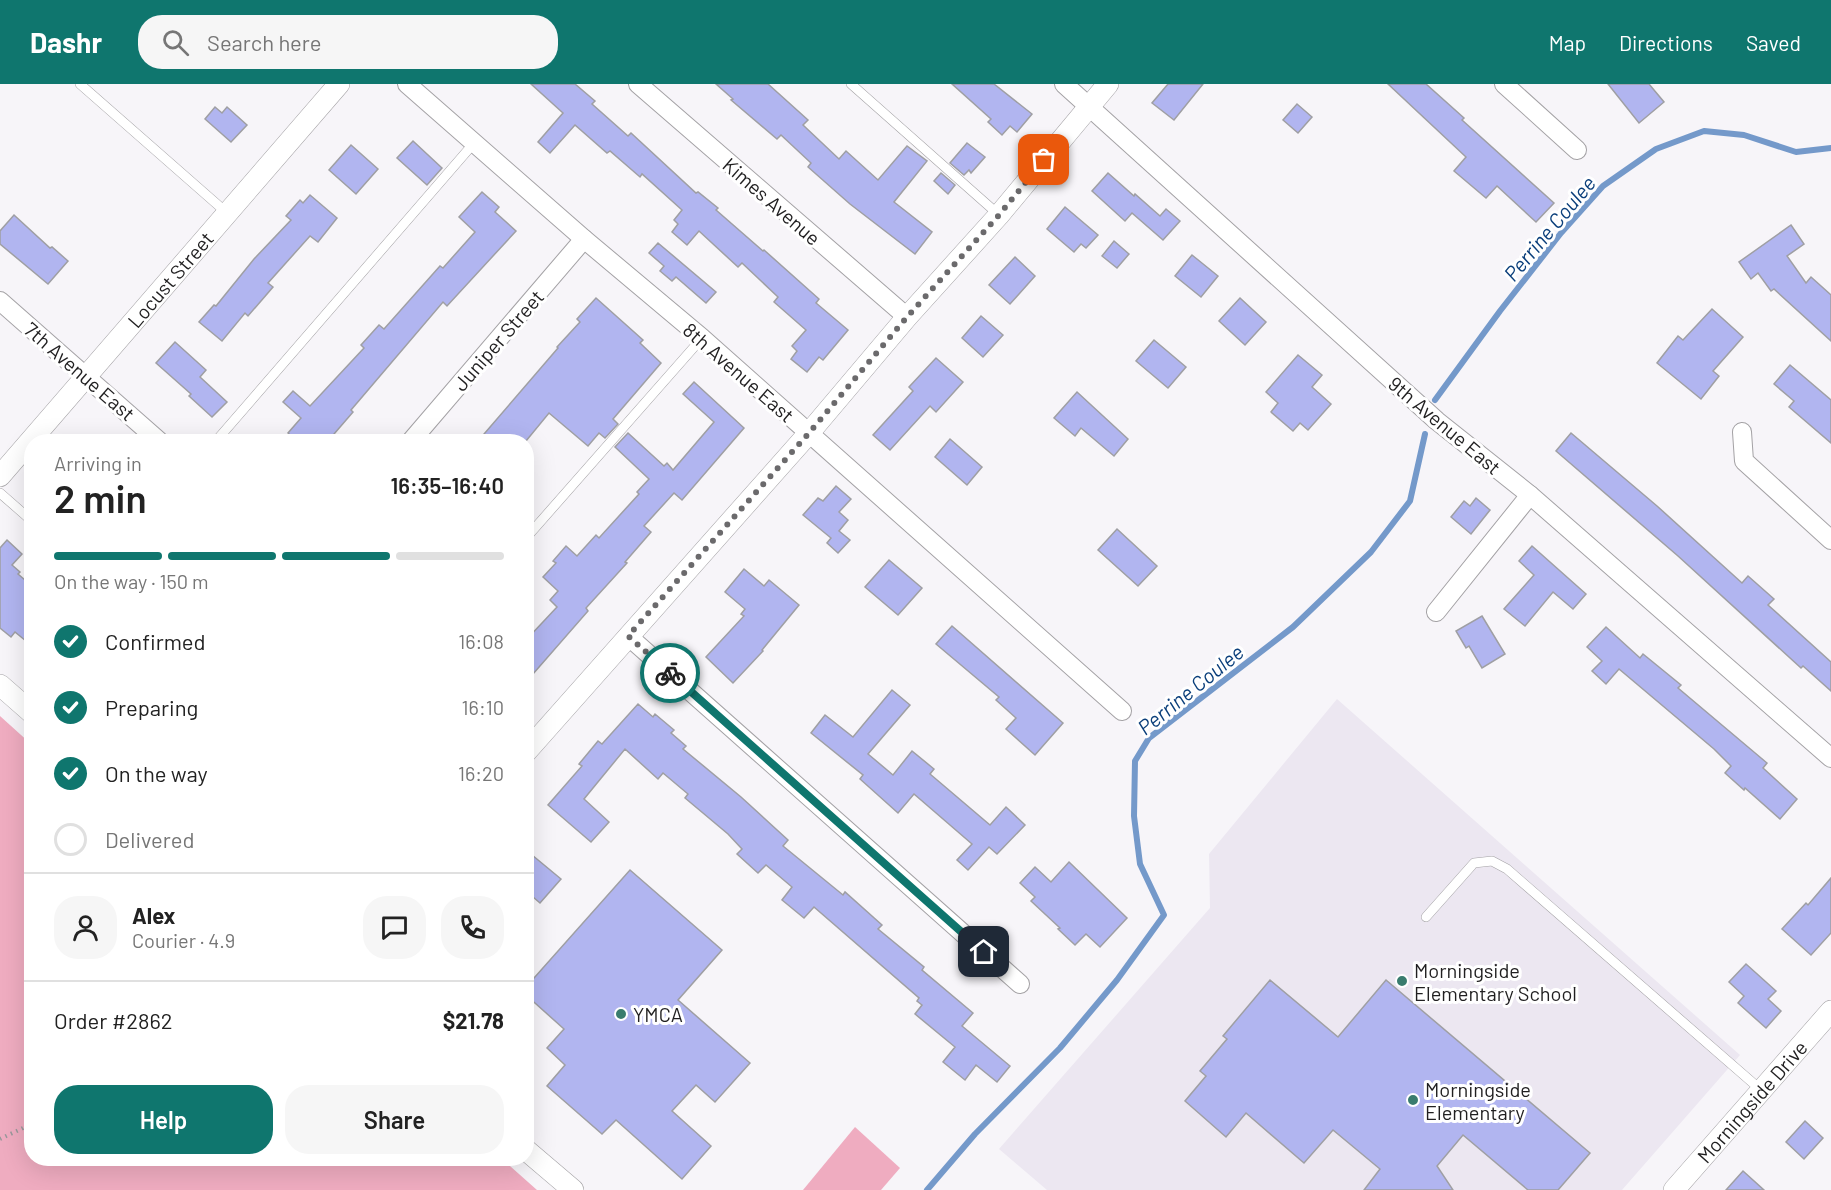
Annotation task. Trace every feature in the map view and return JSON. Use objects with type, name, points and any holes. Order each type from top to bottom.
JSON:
[{"type":"street","name":"Locust Street","points":[[36,434],[339,84]]},
{"type":"street","name":"8th Avenue East","points":[[407,84],[584,239],[702,338],[1122,711]]},
{"type":"street","name":"Kimes Avenue","points":[[638,84],[907,317]]},
{"type":"street","name":"9th Avenue East","points":[[1064,84],[1437,421],[1530,495],[1831,758]]},
{"type":"street","points":[[534,743],[999,215],[1108,84]]},
{"type":"street","points":[[1504,84],[1577,150]]},
{"type":"street","name":"Juniper Street","points":[[417,434],[584,239]]},
{"type":"street","name":"7th Avenue East","points":[[0,301],[151,434]]},
{"type":"street","points":[[1742,432],[1744,461],[1831,540]]},
{"type":"street","name":"Locust Street","points":[[0,477],[24,449]]},
{"type":"street","points":[[1436,612],[1530,495]]},
{"type":"street","points":[[628,636],[1020,984]]},
{"type":"street","points":[[0,685],[24,706]]},
{"type":"street","name":"Morningside Drive","points":[[1674,1190],[1831,1011]]},
{"type":"street","points":[[534,1157],[573,1190]]},
{"type":"lane","points":[[80,84],[227,213]]},
{"type":"lane","points":[[851,84],[999,215]]},
{"type":"lane","points":[[222,434],[474,143]]},
{"type":"lane","points":[[534,529],[702,338]]},
{"type":"lane","points":[[0,493],[24,514]]},
{"type":"lane","points":[[1426,917],[1474,863],[1492,861],[1507,869],[1761,1090]]},
{"type":"path","points":[[0,1139],[24,1127]]},
{"type":"shaded area","name":"Morningside Elementary School","points":[[1337,699],[1740,1055],[1622,1190],[1047,1190],[999,1149],[1210,908],[1209,854]]},
{"type":"shaded area","points":[[0,716],[24,738],[24,1166],[510,1166],[537,1190],[0,1190]]},
{"type":"shaded area","points":[[855,1127],[900,1168],[881,1190],[803,1190]]},
{"type":"building","points":[[531,84],[575,84],[595,101],[592,104],[628,136],[631,133],[696,193],[698,192],[718,208],[716,210],[819,299],[816,303],[848,330],[823,360],[819,357],[807,372],[791,359],[797,351],[792,346],[806,330],[774,302],[778,297],[742,263],[738,267],[699,231],[687,245],[672,232],[678,224],[674,220],[682,210],[642,174],[640,177],[610,151],[607,153],[575,125],[550,153],[538,142],[563,113]]},
{"type":"building","points":[[716,84],[768,84],[808,120],[803,125],[839,159],[846,151],[878,180],[907,146],[927,161],[894,202],[932,232],[915,254],[850,204],[808,167],[811,163],[781,135],[777,139],[731,100],[733,99]]},
{"type":"building","points":[[952,84],[994,84],[1032,114],[1017,132],[1010,126],[1002,135],[988,122],[991,119]]},
{"type":"building","points":[[1168,84],[1203,84],[1174,120],[1152,103]]},
{"type":"building","points":[[1388,84],[1426,84],[1464,118],[1462,120],[1554,203],[1536,222],[1497,186],[1486,198],[1454,171],[1466,157]]},
{"type":"building","points":[[1608,84],[1649,84],[1664,102],[1639,123]]},
{"type":"building","points":[[1297,104],[1312,117],[1298,133],[1283,120]]},
{"type":"building","points":[[215,107],[222,113],[227,107],[247,125],[231,142],[205,119]]},
{"type":"building","points":[[413,141],[442,168],[427,185],[397,158]]},
{"type":"building","points":[[967,143],[985,157],[971,173],[969,170],[964,175],[950,163]]},
{"type":"building","points":[[351,145],[378,169],[356,194],[329,170]]},
{"type":"building","points":[[941,173],[955,185],[948,194],[934,181]]},
{"type":"building","points":[[1108,173],[1160,216],[1166,209],[1180,221],[1163,240],[1132,213],[1125,221],[1092,191]]},
{"type":"building","points":[[482,192],[499,207],[495,212],[516,231],[447,306],[443,302],[351,410],[353,412],[334,434],[289,434],[301,418],[283,402],[293,391],[310,406],[364,348],[361,345],[379,325],[384,329],[440,266],[443,268],[475,232],[459,217]]},
{"type":"building","points":[[310,195],[337,218],[318,242],[310,236],[268,283],[273,287],[248,316],[245,313],[222,341],[199,322],[214,305],[216,306],[254,259],[291,220],[286,216],[300,200],[303,203]]},
{"type":"building","points":[[1065,207],[1098,235],[1086,248],[1081,244],[1074,252],[1047,229]]},
{"type":"building","points":[[14,215],[68,261],[48,284],[0,244],[0,231]]},
{"type":"building","points":[[1791,225],[1804,244],[1787,256],[1806,283],[1811,277],[1831,295],[1831,341],[1774,289],[1771,291],[1758,273],[1751,279],[1739,262]]},
{"type":"building","points":[[1114,241],[1129,254],[1117,268],[1102,256]]},
{"type":"building","points":[[658,243],[716,292],[706,303],[676,277],[672,281],[660,271],[664,266],[649,253]]},
{"type":"building","points":[[1192,255],[1218,276],[1201,297],[1175,276]]},
{"type":"building","points":[[1015,257],[1035,276],[1010,304],[989,285]]},
{"type":"building","points":[[596,298],[643,340],[640,343],[661,363],[613,419],[618,424],[605,438],[599,433],[588,446],[549,413],[532,434],[484,434],[580,322],[577,319]]},
{"type":"building","points":[[1240,298],[1266,322],[1245,345],[1219,321]]},
{"type":"building","points":[[1712,309],[1743,337],[1713,371],[1719,376],[1701,399],[1657,363],[1678,336],[1683,340]]},
{"type":"building","points":[[981,316],[1003,335],[983,357],[962,338]]},
{"type":"building","points":[[1154,340],[1186,367],[1168,388],[1136,361]]},
{"type":"building","points":[[175,342],[206,370],[200,377],[227,402],[212,417],[189,396],[191,394],[156,363]]},
{"type":"building","points":[[1298,355],[1322,375],[1312,387],[1331,404],[1308,430],[1300,423],[1293,431],[1271,412],[1278,403],[1266,392]]},
{"type":"building","points":[[936,358],[963,382],[936,412],[930,406],[890,450],[873,435],[913,391],[909,387]]},
{"type":"building","points":[[1790,365],[1831,400],[1831,443],[1789,407],[1794,401],[1774,384]]},
{"type":"building","points":[[694,382],[744,428],[682,500],[674,493],[644,526],[651,532],[625,562],[627,563],[586,608],[588,611],[534,673],[534,631],[557,607],[550,600],[558,591],[543,577],[556,563],[553,561],[566,546],[577,556],[596,535],[599,538],[639,494],[637,492],[649,479],[615,447],[628,433],[664,466],[667,463],[673,470],[714,422],[683,394]]},
{"type":"building","points":[[1077,392],[1128,439],[1114,456],[1081,428],[1075,436],[1054,418]]},
{"type":"building","points":[[1571,433],[1657,506],[1742,583],[1748,576],[1774,599],[1768,605],[1831,662],[1831,691],[1803,666],[1801,668],[1678,556],[1556,451]]},
{"type":"building","points":[[950,439],[982,467],[967,485],[935,457]]},
{"type":"building","points":[[836,486],[851,499],[839,512],[848,520],[839,531],[850,540],[838,553],[827,543],[831,538],[803,515],[818,498],[823,501]]},
{"type":"building","points":[[1476,498],[1490,510],[1471,534],[1451,517],[1464,501],[1470,506]]},
{"type":"building","points":[[1117,529],[1157,566],[1138,586],[1098,550]]},
{"type":"building","points":[[7,540],[22,554],[12,565],[24,579],[24,639],[15,632],[11,637],[0,628],[0,548]]},
{"type":"building","points":[[1532,546],[1586,594],[1573,609],[1553,592],[1525,626],[1504,609],[1534,575],[1519,561]]},
{"type":"building","points":[[889,560],[922,588],[898,615],[865,587]]},
{"type":"building","points":[[744,569],[764,586],[769,580],[799,605],[763,651],[733,683],[706,657],[744,616],[741,614],[745,609],[725,592]]},
{"type":"building","points":[[1482,616],[1505,654],[1482,668],[1469,646],[1466,648],[1456,631]]},
{"type":"building","points":[[952,626],[1063,723],[1035,755],[1006,729],[1016,718],[996,700],[999,697],[936,644]]},
{"type":"building","points":[[1606,627],[1640,658],[1643,654],[1681,685],[1678,688],[1767,763],[1763,768],[1797,799],[1780,819],[1725,773],[1731,766],[1714,749],[1619,669],[1606,684],[1592,671],[1602,661],[1587,647]]},
{"type":"building","points":[[892,690],[910,705],[868,754],[893,775],[912,751],[934,769],[930,774],[990,825],[1006,807],[1025,825],[997,854],[989,847],[968,870],[957,860],[972,844],[914,794],[898,813],[860,779],[863,775],[811,733],[825,715],[853,737]]},
{"type":"building","points":[[638,704],[653,717],[655,714],[674,730],[671,733],[686,746],[683,749],[788,840],[783,846],[843,895],[845,892],[882,925],[878,929],[924,967],[922,970],[973,1013],[962,1026],[1010,1066],[997,1082],[976,1065],[965,1080],[943,1062],[955,1047],[915,1014],[922,1005],[917,1001],[919,998],[814,907],[804,918],[782,900],[792,887],[766,865],[758,873],[737,854],[742,849],[728,834],[685,798],[688,794],[663,773],[658,779],[625,749],[584,799],[609,822],[591,842],[548,805],[582,766],[579,764],[598,741],[602,744]]},
{"type":"building","points":[[534,857],[561,879],[540,903],[534,898]]},
{"type":"building","points":[[1069,862],[1127,918],[1100,947],[1086,934],[1075,945],[1031,901],[1035,897],[1020,883],[1035,867],[1051,882]]},
{"type":"building","name":"YMCA","points":[[630,870],[722,950],[678,1000],[750,1063],[715,1102],[696,1085],[672,1111],[711,1146],[682,1179],[616,1120],[602,1134],[547,1086],[565,1065],[547,1048],[564,1029],[534,1002],[534,978]]},
{"type":"building","points":[[1831,878],[1831,933],[1811,955],[1782,929],[1806,903],[1808,905]]},
{"type":"building","points":[[1746,964],[1776,991],[1768,999],[1781,1011],[1766,1028],[1738,1003],[1744,996],[1729,982]]},
{"type":"building","name":"Morningside Elementary","points":[[1270,980],[1338,1037],[1386,980],[1590,1153],[1558,1190],[1528,1190],[1463,1135],[1437,1166],[1453,1190],[1364,1190],[1380,1169],[1333,1130],[1304,1163],[1246,1113],[1226,1137],[1185,1101],[1206,1076],[1200,1071],[1227,1039],[1223,1036]]},
{"type":"building","points":[[1805,1121],[1823,1138],[1804,1159],[1786,1142]]},
{"type":"building","points":[[1743,1171],[1764,1190],[1726,1190]]},
{"type":"waterway","name":"Perrine Coulee","points":[[1435,400],[1561,233],[1603,186],[1656,149],[1704,131],[1744,135],[1796,152],[1831,148]]},
{"type":"waterway","name":"Perrine Coulee","points":[[927,1190],[975,1134],[1060,1048],[1117,980],[1164,915],[1140,864],[1134,816],[1135,761],[1149,738],[1293,627],[1371,552],[1410,501],[1425,434]]},
{"type":"way so far","points":[[670,673],[628,636],[809,433],[1044,160]]},
{"type":"place","name":"Morningside Elementary School","points":[[1402,981]]},
{"type":"place","name":"YMCA","points":[[621,1014]]},
{"type":"place","name":"Morningside Elementary","points":[[1413,1100]]},
{"type":"route","points":[[670,673],[984,952]]}]
